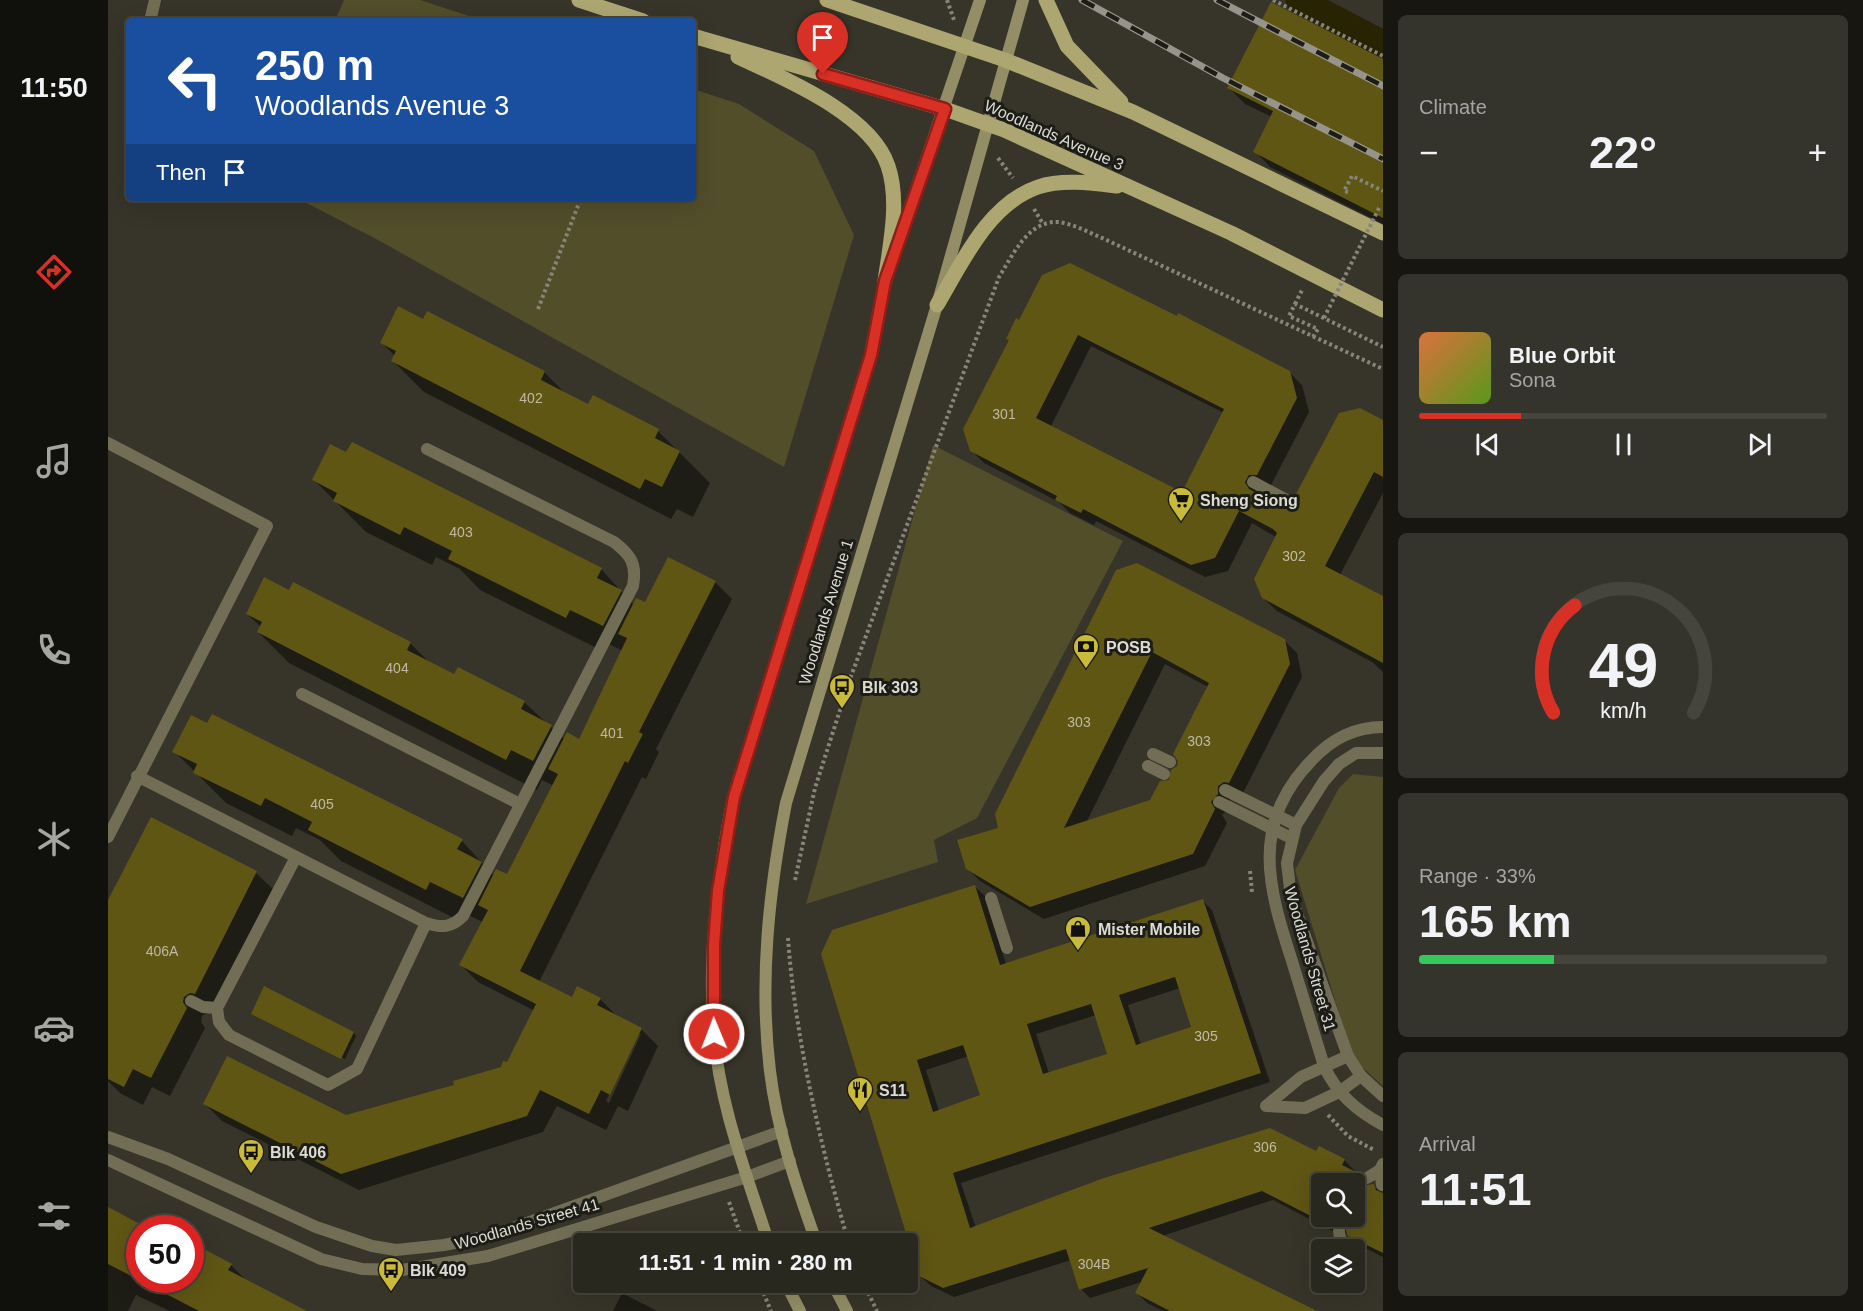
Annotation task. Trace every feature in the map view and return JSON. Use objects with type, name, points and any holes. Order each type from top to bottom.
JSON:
[{"type":"main road","points":[[579,0],[634,18]]},
{"type":"main road","points":[[827,0],[1005,60],[1133,112],[1383,233]]},
{"type":"main road","name":"Woodlands Avenue 1","points":[[765,1233],[738,1149],[714,1034],[714,945],[724,843],[734,797],[871,355],[885,281],[980,0]]},
{"type":"main road","name":"Woodlands Avenue 1","points":[[813,1233],[790,1161],[770,1074],[766,987],[771,887],[783,819],[801,751],[938,305],[1023,0]]},
{"type":"main road","points":[[1046,0],[1066,46],[1097,80],[1133,112]]},
{"type":"main road","points":[[696,37],[780,77],[835,107],[857,124],[883,154],[888,167],[892,208],[885,281]]},
{"type":"main road","name":"Woodlands Avenue 3","points":[[696,37],[945,109],[989,124],[1231,233],[1383,310]]},
{"type":"main road","points":[[938,305],[963,261],[987,227],[1000,212],[1024,194],[1039,187],[1060,183],[1129,188]]},
{"type":"main road","points":[[791,1293],[800,1311]]},
{"type":"main road","points":[[838,1293],[847,1311]]},
{"type":"street","points":[[151,18],[155,0]]},
{"type":"street","points":[[108,443],[267,526],[137,776],[108,837]]},
{"type":"street","points":[[137,776],[426,923],[446,927],[455,924],[464,916],[633,586],[634,563],[629,554],[614,542],[427,449]]},
{"type":"street","points":[[1253,482],[1292,503]]},
{"type":"street","points":[[302,694],[520,804]]},
{"type":"street","name":"Woodlands Street 31","points":[[1383,727],[1360,730],[1336,739],[1300,771],[1286,792],[1276,815],[1269,855],[1273,900],[1324,1066],[1339,1092],[1354,1107],[1383,1125]]},
{"type":"street","name":"Woodlands Street 31","points":[[1383,753],[1356,753],[1339,764],[1324,781],[1296,825],[1291,838],[1287,863],[1291,897],[1348,1056],[1361,1076],[1383,1096]]},
{"type":"street","points":[[1153,754],[1170,762]]},
{"type":"street","points":[[1148,766],[1164,774]]},
{"type":"street","points":[[1291,838],[1222,796],[1276,815],[1296,825]]},
{"type":"street","points":[[296,857],[217,1008],[219,1022],[229,1035],[328,1085],[357,1069],[426,923]]},
{"type":"street","points":[[990,898],[1007,948]]},
{"type":"street","points":[[191,1001],[203,1007],[217,1008]]},
{"type":"street","points":[[1348,1056],[1301,1077],[1266,1106],[1305,1108],[1339,1092],[1361,1076]]},
{"type":"street","name":"Woodlands Street 41","points":[[108,1137],[168,1159],[349,1240],[396,1250],[444,1245],[494,1234],[738,1149],[782,1131]]},
{"type":"street","name":"Woodlands Street 41","points":[[108,1160],[321,1258],[362,1269],[402,1270],[488,1256],[747,1177],[790,1161]]},
{"type":"street","points":[[1367,1178],[1382,1167]]},
{"type":"street","points":[[1382,1167],[1382,1185]]},
{"type":"street","points":[[1339,1231],[1340,1239]]},
{"type":"path","points":[[947,0],[956,25]]},
{"type":"path","points":[[1273,0],[1383,56]]},
{"type":"path","points":[[982,152],[996,156]]},
{"type":"path","points":[[1353,195],[1344,191],[1352,176],[1383,191]]},
{"type":"path","points":[[538,309],[580,201]]},
{"type":"path","points":[[1323,318],[1379,208],[1370,204]]},
{"type":"path","points":[[793,888],[815,788],[850,680],[999,277],[1022,239],[1043,224],[1060,222],[1100,237],[1383,369]]},
{"type":"path","points":[[1285,324],[1295,304],[1383,348]]},
{"type":"path","points":[[1289,316],[1317,329],[1313,337]]},
{"type":"path","points":[[788,934],[792,991],[833,1191],[846,1233]]},
{"type":"path","points":[[728,1199],[740,1233]]},
{"type":"path","points":[[764,1293],[771,1311]]},
{"type":"path","points":[[868,1293],[877,1311]]},
{"type":"shaded area","points":[[344,0],[420,0],[475,18],[336,18]]},
{"type":"shaded area","points":[[696,90],[739,104],[814,151],[854,235],[784,467],[378,240],[303,201],[696,201]]},
{"type":"shaded area","points":[[933,445],[1123,541],[977,818],[934,840],[938,862],[806,904]]},
{"type":"shaded area","points":[[1353,774],[1383,777],[1383,1086],[1361,1066],[1350,1049],[1295,870],[1339,788]]},
{"type":"building","points":[[1271,2],[1383,59],[1383,218],[1253,152],[1273,111],[1227,88]]},
{"type":"building","points":[[1070,263],[1177,316],[1178,313],[1290,371],[1297,398],[1257,475],[1249,475],[1245,482],[1249,489],[1288,510],[1296,510],[1299,506],[1299,499],[1295,496],[1339,413],[1360,408],[1383,420],[1383,477],[1374,472],[1325,566],[1383,596],[1383,663],[1262,598],[1254,579],[1277,533],[1239,511],[1215,558],[1191,565],[1083,509],[1081,513],[1055,500],[1057,496],[970,451],[963,429],[1009,340],[1006,339],[1016,318],[1019,320],[1042,275]],"holes":[[[1078,335],[1224,409],[1182,492],[1036,418]]]},
{"type":"building","points":[[398,306],[423,319],[427,311],[545,371],[541,380],[588,404],[593,395],[659,429],[655,438],[680,451],[662,487],[645,479],[640,489],[391,361],[396,351],[380,343]]},
{"type":"building","points":[[352,442],[602,568],[597,578],[622,590],[603,626],[570,610],[566,618],[448,559],[452,551],[404,527],[400,535],[333,501],[337,493],[312,480],[330,444],[346,452]]},
{"type":"building","points":[[668,557],[716,581],[639,732],[643,734],[628,763],[625,761],[520,971],[572,997],[577,986],[601,998],[597,1005],[642,1028],[610,1095],[601,1090],[589,1114],[540,1090],[527,1116],[341,1174],[203,1104],[227,1056],[346,1115],[454,1085],[453,1081],[501,1067],[503,1061],[507,1062],[536,1004],[459,965],[488,910],[478,905],[496,869],[507,874],[558,774],[548,769],[567,732],[579,739],[627,638],[618,634],[636,598],[645,602]]},
{"type":"building","points":[[1137,563],[1285,639],[1290,664],[1229,783],[1224,782],[1218,786],[1218,794],[1211,802],[1215,809],[1193,854],[1030,907],[966,869],[957,840],[998,828],[995,814],[1116,570]],"holes":[[[1152,652],[1209,683],[1173,754],[1178,761],[1177,766],[1171,770],[1169,780],[1160,781],[1150,800],[1064,828]]]},
{"type":"building","points":[[264,577],[289,590],[293,582],[411,642],[407,650],[454,674],[458,667],[525,701],[521,709],[552,725],[533,761],[511,750],[506,760],[257,632],[262,622],[246,614]]},
{"type":"building","points":[[212,714],[463,839],[457,849],[482,862],[463,898],[430,882],[426,890],[308,830],[312,822],[265,798],[261,806],[193,773],[197,764],[172,752],[191,715],[207,723]]},
{"type":"building","points":[[151,817],[257,871],[195,994],[190,993],[184,997],[183,1002],[187,1008],[151,1078],[133,1069],[124,1087],[108,1079],[108,900]]},
{"type":"building","points":[[975,885],[1000,965],[1203,899],[1261,1073],[953,1173],[970,1228],[1104,1178],[1270,1128],[1316,1151],[1319,1146],[1345,1159],[1342,1165],[1358,1173],[1311,1173],[1311,1216],[1262,1191],[1149,1228],[1317,1311],[1170,1311],[1135,1293],[1148,1268],[1079,1290],[1066,1249],[943,1288],[919,1276],[918,1233],[906,1233],[821,954],[832,930]],"holes":[[[1175,977],[1191,1027],[1136,1045],[1119,995]],[[1091,1004],[1107,1054],[1043,1074],[1027,1024]],[[963,1045],[980,1095],[933,1112],[917,1060]]]},
{"type":"building","points":[[264,986],[354,1032],[341,1059],[251,1014]]},
{"type":"building","points":[[1374,1184],[1376,1190],[1383,1193],[1383,1253],[1365,1244],[1365,1239],[1354,1239],[1348,1236],[1344,1227],[1365,1227],[1365,1185]]},
{"type":"building","points":[[108,1207],[126,1217],[126,1273],[108,1264]]},
{"type":"building","points":[[204,1249],[232,1264],[228,1270],[307,1311],[199,1311],[164,1293],[204,1293]]},
{"type":"waterway","points":[[1299,0],[1383,44]]},
{"type":"railway","points":[[1082,0],[1223,78],[1383,159]]},
{"type":"railway","points":[[1217,0],[1383,86]]},
{"type":"place","name":"Sheng Siong","points":[[1181,523]]},
{"type":"place","name":"POSB","points":[[1086,670]]},
{"type":"place","name":"Blk 303","points":[[842,710]]},
{"type":"place","name":"Mister Mobile","points":[[1078,952]]},
{"type":"place","name":"S11","points":[[860,1113]]},
{"type":"place","name":"Blk 406","points":[[251,1175]]},
{"type":"place","name":"Blk 409","points":[[391,1293]]},
{"type":"route","points":[[714,1034],[714,945],[718,891],[724,843],[734,797],[871,355],[885,281],[945,109],[823,74]]}]
